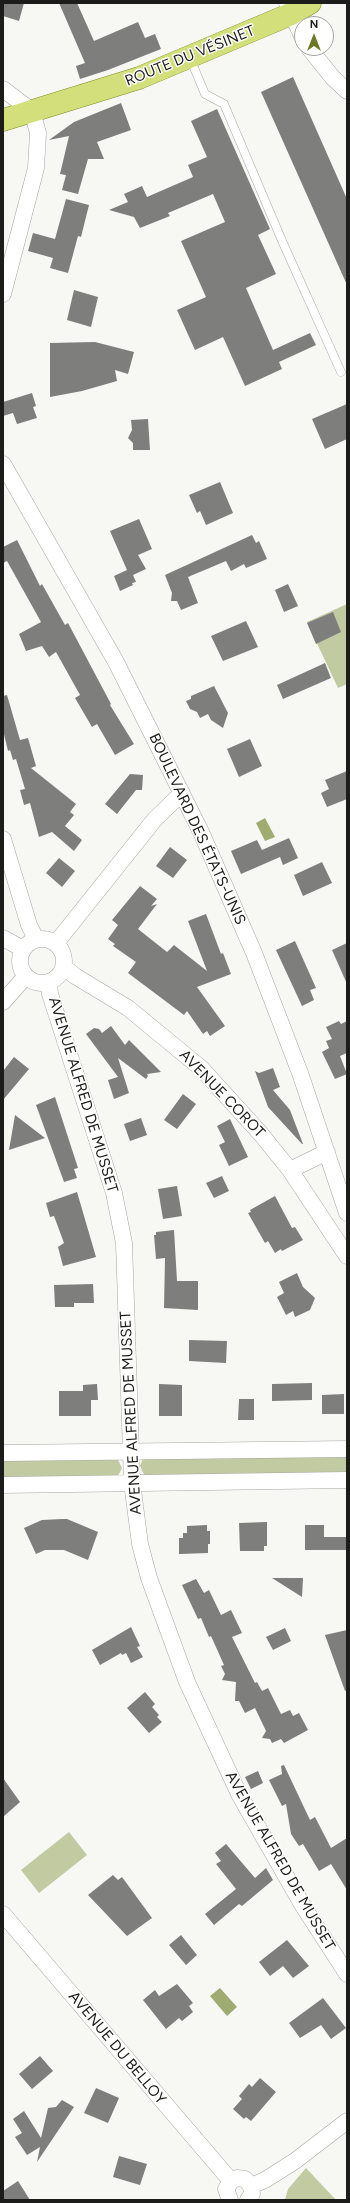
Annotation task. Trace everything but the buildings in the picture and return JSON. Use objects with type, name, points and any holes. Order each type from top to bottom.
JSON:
[{"type":"main road","name":"ROUTE DU VÉSINET","points":[[3,120],[67,102],[139,78],[190,58],[289,8],[310,3]]},
{"type":"street","points":[[289,8],[294,19]]},
{"type":"street","points":[[315,56],[333,78],[347,91]]},
{"type":"street","points":[[3,90],[32,111],[38,133],[36,168],[3,294]]},
{"type":"street","name":"BOULEVARD DES ÉTATS-UNIS","points":[[3,464],[116,662],[201,832],[254,953],[300,1073],[347,1213]]},
{"type":"street","points":[[56,943],[155,819],[182,793]]},
{"type":"street","points":[[3,839],[29,926],[36,939]]},
{"type":"street","points":[[3,938],[23,949]]},
{"type":"street","points":[[42,938],[56,943],[64,953],[64,967],[61,973],[49,982],[37,982],[26,976],[20,964],[23,949],[36,939],[42,938]]},
{"type":"street","name":"AVENUE COROT","points":[[64,967],[128,1008],[201,1068],[260,1133],[290,1170],[347,1256]]},
{"type":"street","points":[[3,1002],[26,976]]},
{"type":"street","name":"AVENUE ALFRED DE MUSSET","points":[[49,982],[50,994],[114,1193],[124,1243],[132,1483],[140,1544],[149,1578],[187,1682],[242,1800],[299,1899],[347,1974]]},
{"type":"street","points":[[290,1170],[327,1152]]},
{"type":"street","points":[[3,1453],[347,1449]]},
{"type":"street","points":[[3,1485],[347,1480]]},
{"type":"street","name":"AVENUE DU BELLOY","points":[[3,1914],[231,2181]]},
{"type":"street","points":[[228,2199],[226,2189],[231,2181],[241,2178],[250,2193],[265,2180],[295,2161],[347,2121]]},
{"type":"lane","points":[[190,58],[205,94],[224,104],[283,243],[341,372]]},
{"type":"shaded area","points":[[347,604],[347,684],[338,688],[307,622]]},
{"type":"shaded area","points":[[265,818],[275,837],[265,841],[256,823]]},
{"type":"shaded area","points":[[347,1454],[347,1476],[145,1477],[140,1466],[143,1459]]},
{"type":"shaded area","points":[[113,1458],[118,1460],[122,1468],[118,1476],[3,1481],[3,1459]]},
{"type":"shaded area","points":[[69,1832],[87,1855],[39,1893],[21,1870]]},
{"type":"shaded area","points":[[220,1988],[237,2007],[227,2016],[210,1996]]},
{"type":"shaded area","points":[[306,2168],[336,2200],[285,2200],[288,2189]]}]
